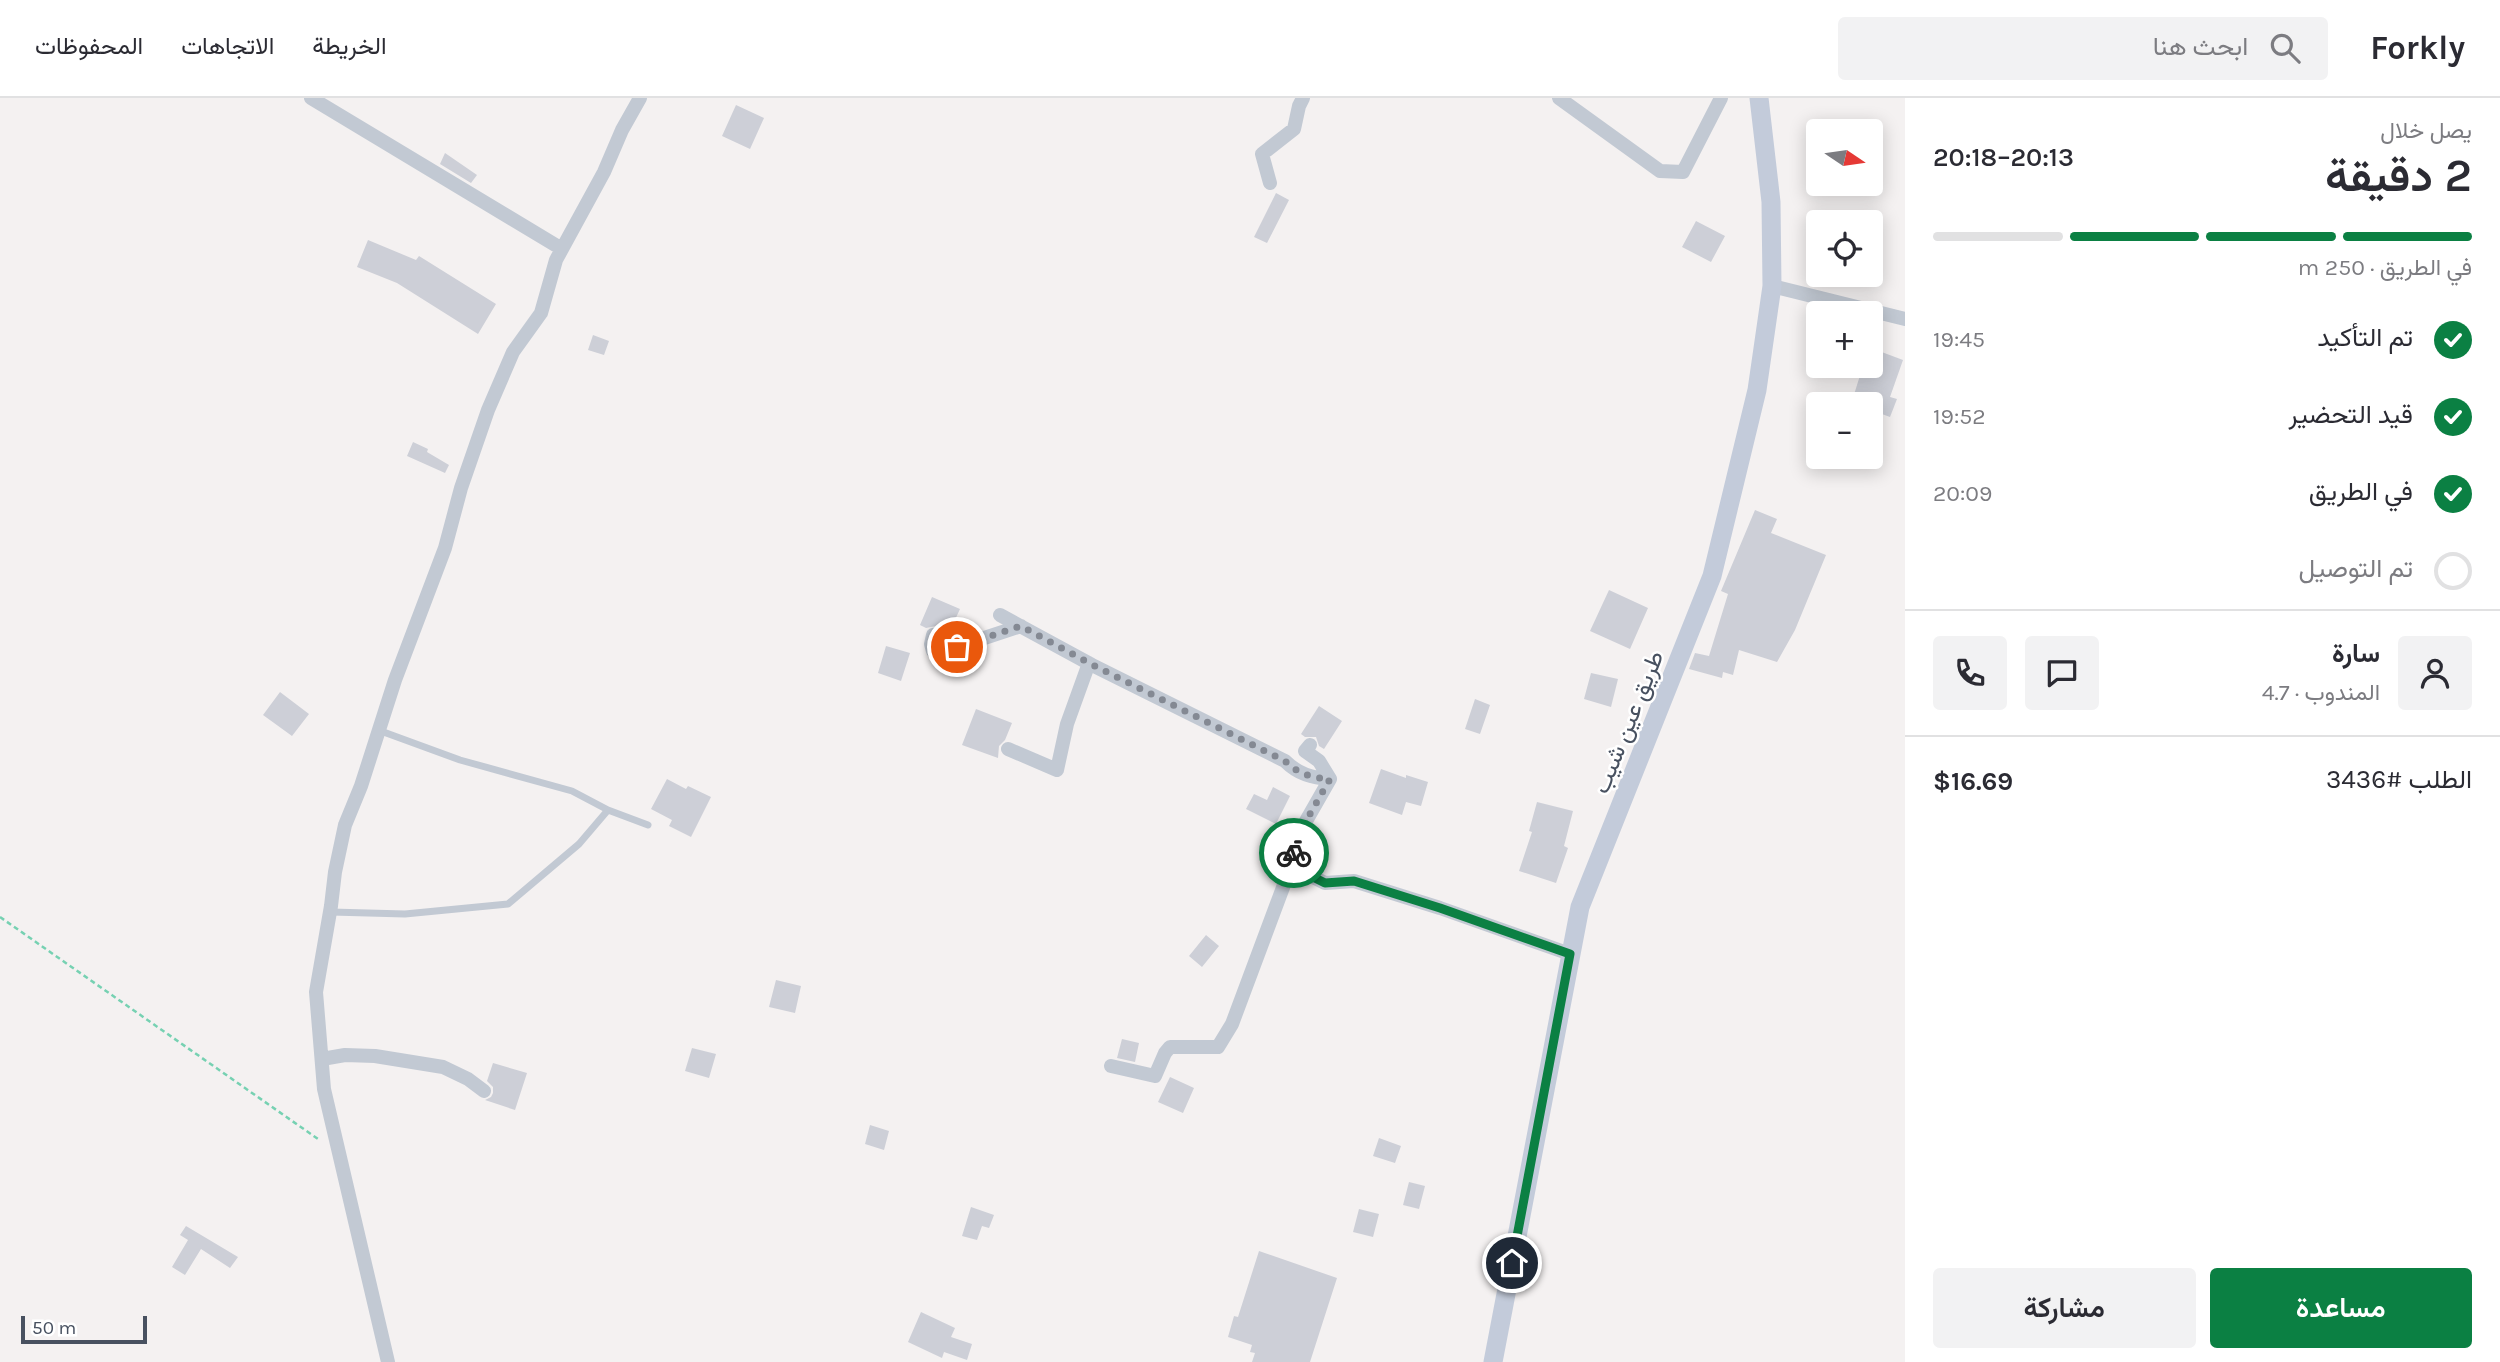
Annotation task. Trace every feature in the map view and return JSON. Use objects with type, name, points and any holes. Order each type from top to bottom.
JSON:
[{"type":"main road","name":"طريق عين شيب","points":[[1493,1362],[1580,907],[1712,576],[1757,390],[1772,286],[1771,202],[1759,98]]},
{"type":"street","points":[[311,98],[562,249]]},
{"type":"street","points":[[388,1362],[324,1089],[316,992],[335,872],[345,825],[444,548],[488,410],[513,352],[541,313],[556,260],[604,172],[622,130],[640,98]]},
{"type":"street","points":[[1270,183],[1262,154],[1294,129],[1303,98]]},
{"type":"street","points":[[1559,98],[1660,171],[1683,172],[1721,98]]},
{"type":"street","points":[[1772,286],[1905,319]]},
{"type":"street","points":[[1000,615],[1089,663],[1285,761],[1294,771],[1315,778],[1330,779]]},
{"type":"street","points":[[933,635],[930,644],[933,651],[957,647],[1021,626]]},
{"type":"street","points":[[1008,749],[1057,770],[1067,724],[1089,663]]},
{"type":"street","points":[[1310,744],[1305,751],[1319,761],[1330,779]]},
{"type":"street","points":[[1111,1066],[1155,1076],[1170,1047],[1218,1048],[1232,1024],[1291,866],[1298,835],[1330,779]]},
{"type":"street","points":[[1291,866],[1325,883],[1354,881],[1570,954]]},
{"type":"street","points":[[322,1059],[345,1055],[375,1056],[443,1067],[468,1079],[484,1091]]},
{"type":"lane","points":[[378,730],[460,760],[572,791],[608,810],[648,825]]},
{"type":"lane","points":[[330,912],[405,914],[508,904],[579,844],[608,810]]},
{"type":"path","points":[[0,916],[338,1153]]},
{"type":"building","points":[[736,105],[764,118],[750,149],[722,136]]},
{"type":"building","points":[[445,153],[477,175],[471,183],[440,164]]},
{"type":"building","points":[[1276,193],[1289,200],[1267,243],[1254,237]]},
{"type":"building","points":[[1696,221],[1725,236],[1711,262],[1682,247]]},
{"type":"building","points":[[368,240],[416,260],[419,256],[496,304],[478,334],[397,283],[357,267]]},
{"type":"building","points":[[593,335],[609,341],[604,355],[588,350]]},
{"type":"building","points":[[1883,352],[1903,360],[1890,397],[1897,399],[1890,417],[1883,414],[1883,392],[1855,392],[1859,378],[1883,378]]},
{"type":"building","points":[[413,442],[428,449],[427,452],[449,465],[445,473],[407,456]]},
{"type":"building","points":[[1755,510],[1777,519],[1771,533],[1826,555],[1795,630],[1777,662],[1739,650],[1733,675],[1723,672],[1722,678],[1689,669],[1695,653],[1709,656],[1728,594],[1721,591]]},
{"type":"building","points":[[1609,590],[1648,608],[1630,649],[1590,631]]},
{"type":"building","points":[[932,597],[960,609],[947,637],[942,635],[940,628],[936,626],[926,628],[920,625]]},
{"type":"building","points":[[886,646],[910,653],[901,681],[878,673]]},
{"type":"building","points":[[1591,673],[1618,679],[1611,707],[1584,699]]},
{"type":"building","points":[[280,692],[309,714],[292,736],[263,715]]},
{"type":"building","points":[[1475,699],[1490,705],[1480,734],[1465,729]]},
{"type":"building","points":[[1319,706],[1342,721],[1324,749],[1319,746],[1316,737],[1305,737],[1301,734]]},
{"type":"building","points":[[976,709],[1012,723],[1005,740],[999,746],[998,758],[962,745]]},
{"type":"building","points":[[1381,769],[1428,782],[1421,806],[1406,802],[1402,815],[1369,803]]},
{"type":"building","points":[[667,779],[711,797],[691,837],[669,826],[672,820],[651,809]]},
{"type":"building","points":[[1273,787],[1290,796],[1276,824],[1246,809],[1254,794],[1267,800]]},
{"type":"building","points":[[1537,802],[1573,811],[1564,846],[1568,848],[1556,883],[1519,871],[1532,832],[1529,831]]},
{"type":"building","points":[[1206,935],[1219,946],[1202,967],[1189,956]]},
{"type":"building","points":[[776,980],[801,986],[795,1013],[769,1007]]},
{"type":"building","points":[[1122,1039],[1139,1043],[1135,1062],[1117,1058]]},
{"type":"building","points":[[692,1048],[716,1054],[709,1078],[685,1071]]},
{"type":"building","points":[[493,1063],[527,1073],[515,1110],[485,1100],[493,1093],[493,1087],[487,1081]]},
{"type":"building","points":[[1170,1077],[1194,1088],[1183,1113],[1158,1102]]},
{"type":"building","points":[[870,1125],[889,1131],[884,1150],[865,1144]]},
{"type":"building","points":[[1379,1138],[1401,1146],[1395,1163],[1373,1156]]},
{"type":"building","points":[[1409,1182],[1425,1186],[1419,1209],[1403,1205]]},
{"type":"building","points":[[971,1207],[994,1215],[989,1228],[982,1226],[977,1240],[962,1236]]},
{"type":"building","points":[[1359,1209],[1379,1214],[1373,1237],[1353,1232]]},
{"type":"building","points":[[186,1226],[238,1257],[230,1268],[201,1249],[185,1275],[172,1267],[188,1240],[180,1235]]},
{"type":"building","points":[[1259,1251],[1337,1278],[1310,1362],[1252,1362],[1255,1353],[1250,1352],[1252,1345],[1228,1337],[1234,1316],[1238,1317]]},
{"type":"building","points":[[921,1312],[955,1328],[951,1337],[972,1344],[967,1360],[944,1352],[942,1358],[908,1342]]},
{"type":"way so far","points":[[957,647],[1021,626],[1285,761],[1294,771],[1315,778],[1330,779],[1298,835],[1294,853]]},
{"type":"route","points":[[1294,853],[1291,866],[1325,883],[1354,881],[1570,954],[1512,1263]]}]
